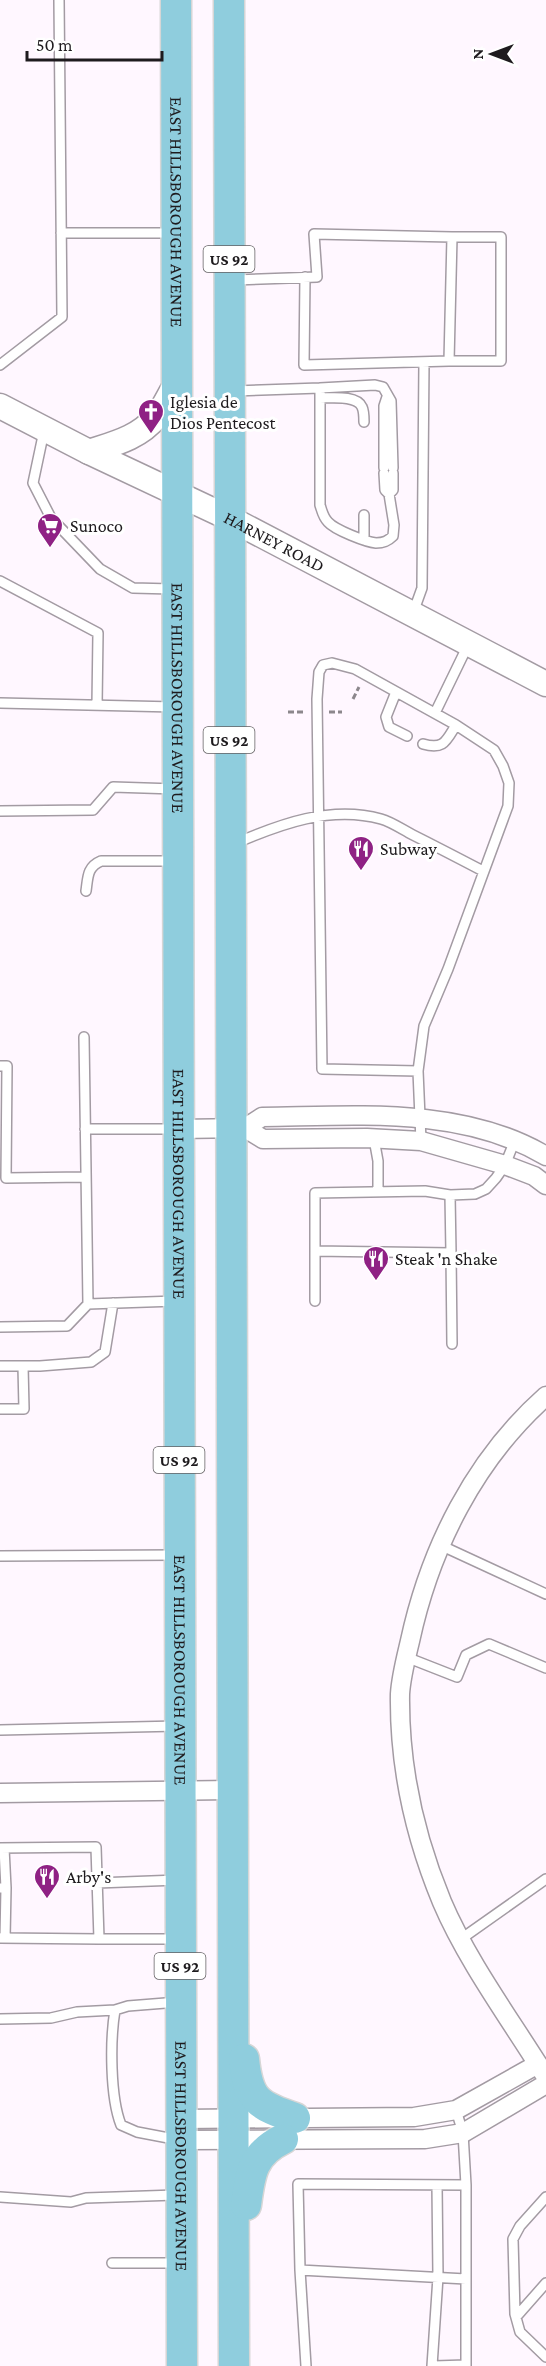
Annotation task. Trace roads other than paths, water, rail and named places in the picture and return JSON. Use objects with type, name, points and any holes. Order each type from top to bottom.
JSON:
[{"type":"main road","name":"EAST HILLSBOROUGH AVENUE","points":[[176,0],[182,2366]]},
{"type":"main road","name":"US 92","points":[[229,0],[230,846],[237,1128],[231,1790],[234,2366]]},
{"type":"main road","points":[[232,2007],[242,2034],[250,2091],[258,2102],[273,2111],[289,2128],[257,2159],[249,2178],[233,2279]]},
{"type":"street","points":[[89,452],[120,442],[138,433],[156,418],[176,384]]},
{"type":"street","name":"HARNEY ROAD","points":[[0,406],[89,452],[229,518],[546,684]]},
{"type":"street","points":[[179,1129],[237,1128],[262,1117],[387,1116],[467,1125],[515,1140],[546,1156]]},
{"type":"street","points":[[237,1128],[263,1139],[374,1138],[421,1142],[505,1165],[534,1176],[546,1185]]},
{"type":"street","points":[[182,2130],[289,2128],[414,2117],[456,2110],[542,2070],[461,1939],[442,1903],[412,1807],[405,1768],[400,1692],[417,1609],[440,1545],[459,1507],[488,1459],[527,1413],[546,1396]]},
{"type":"street","points":[[0,1793],[231,1790]]},
{"type":"street","points":[[289,2128],[425,2139],[463,2133],[546,2084]]},
{"type":"lane","points":[[0,365],[62,317],[59,0]]},
{"type":"lane","points":[[61,233],[176,233]]},
{"type":"lane","points":[[229,280],[305,277],[317,277],[314,234],[501,237],[501,361],[304,365],[305,277]]},
{"type":"lane","points":[[449,361],[452,237]]},
{"type":"lane","points":[[413,613],[423,579],[424,362]]},
{"type":"lane","points":[[229,391],[320,393],[375,385],[383,387],[387,397],[391,400],[389,471],[393,490],[389,494],[394,525],[393,536],[388,542],[378,543],[364,540],[329,524],[323,516],[320,505],[320,393]]},
{"type":"lane","points":[[320,393],[357,401],[362,406],[364,422]]},
{"type":"lane","points":[[45,429],[33,483],[51,518],[100,569],[133,588],[176,589]]},
{"type":"lane","points":[[364,515],[364,540]]},
{"type":"lane","points":[[0,581],[98,633],[97,705]]},
{"type":"lane","points":[[435,713],[469,642]]},
{"type":"lane","points":[[418,1071],[322,1069],[318,816],[319,672],[323,665],[332,663],[354,669],[456,725],[495,750],[508,783],[508,806],[448,969],[424,1026],[418,1071],[421,1142]]},
{"type":"lane","points":[[396,692],[386,717],[389,727],[407,736]]},
{"type":"lane","points":[[0,703],[177,707]]},
{"type":"lane","points":[[423,744],[435,747],[446,743],[456,725]]},
{"type":"lane","points":[[0,811],[93,810],[113,787],[177,789]]},
{"type":"lane","points":[[230,846],[269,828],[339,813],[382,819],[483,871]]},
{"type":"lane","points":[[86,891],[89,871],[93,864],[101,861],[178,861]]},
{"type":"lane","points":[[84,1037],[88,1304]]},
{"type":"lane","points":[[0,1066],[7,1066],[3,1179],[86,1177]]},
{"type":"lane","points":[[85,1130],[179,1129]]},
{"type":"lane","points":[[374,1138],[378,1161],[378,1191]]},
{"type":"lane","points":[[315,1301],[315,1193],[425,1191],[450,1195],[475,1194],[486,1189],[505,1165],[515,1140]]},
{"type":"lane","points":[[450,1195],[452,1344]]},
{"type":"lane","points":[[315,1251],[451,1253]]},
{"type":"lane","points":[[0,1327],[67,1326],[88,1304],[179,1300]]},
{"type":"lane","points":[[0,1366],[91,1362],[105,1352],[113,1303]]},
{"type":"lane","points":[[0,1409],[24,1409],[23,1366]]},
{"type":"lane","points":[[440,1545],[546,1594]]},
{"type":"lane","points":[[0,1556],[179,1555]]},
{"type":"lane","points":[[406,1657],[457,1677],[466,1655],[489,1644],[546,1668]]},
{"type":"lane","points":[[0,1730],[179,1726]]},
{"type":"lane","points":[[99,1938],[96,1847],[2,1848],[3,1938],[99,1938],[180,1938]]},
{"type":"lane","points":[[461,1939],[546,1879]]},
{"type":"lane","points":[[97,1883],[180,1880]]},
{"type":"lane","points":[[0,2019],[51,2018],[77,2012],[181,2002]]},
{"type":"lane","points":[[115,2010],[112,2026],[115,2109],[121,2125],[137,2132],[182,2130]]},
{"type":"lane","points":[[437,2185],[438,2277],[433,2366],[466,2366],[466,2185],[463,2133],[456,2110]]},
{"type":"lane","points":[[306,2366],[298,2184],[466,2185]]},
{"type":"lane","points":[[0,2197],[71,2202],[86,2198],[182,2195]]},
{"type":"lane","points":[[546,2197],[520,2226],[513,2239],[516,2317],[520,2332],[546,2356]]},
{"type":"lane","points":[[112,2263],[182,2263]]},
{"type":"lane","points":[[300,2270],[466,2278]]},
{"type":"lane","points":[[516,2317],[546,2283]]},
{"type":"place","name":"Iglesia de Dios Pentecost","points":[[151,435]]},
{"type":"place","name":"Sunoco","points":[[50,549]]},
{"type":"place","name":"Subway","points":[[361,872]]},
{"type":"place","name":"Steak 'n Shake","points":[[376,1282]]},
{"type":"place","name":"Arby's","points":[[47,1900]]}]
